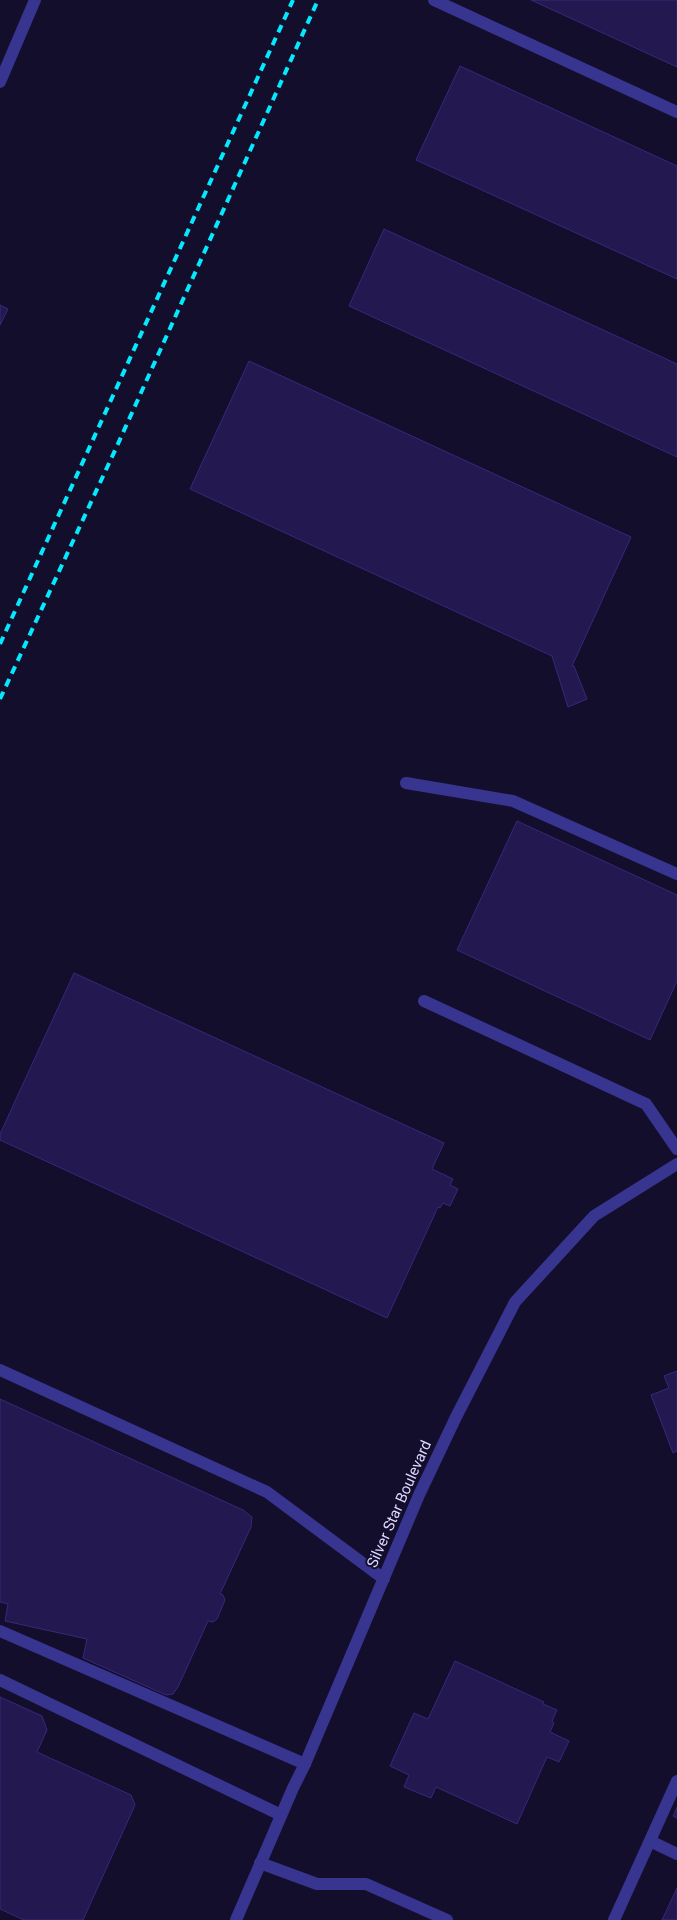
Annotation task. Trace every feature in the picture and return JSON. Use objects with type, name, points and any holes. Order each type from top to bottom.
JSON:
[{"type":"street","points":[[0,82],[35,0]]},
{"type":"street","points":[[434,0],[677,112]]},
{"type":"street","points":[[406,783],[513,801],[677,874]]},
{"type":"street","points":[[424,1001],[646,1104],[677,1149]]},
{"type":"street","name":"Silver Star Boulevard","points":[[236,1920],[305,1764],[419,1495],[456,1417],[515,1302],[594,1216],[677,1164]]},
{"type":"street","points":[[0,1370],[267,1492],[384,1579]]},
{"type":"street","points":[[0,1631],[305,1764]]},
{"type":"street","points":[[0,1680],[281,1815]]},
{"type":"street","points":[[614,1920],[677,1781]]},
{"type":"street","points":[[650,1841],[677,1854]]},
{"type":"street","points":[[260,1863],[317,1884],[366,1884],[447,1920]]},
{"type":"building","points":[[531,0],[677,0],[677,67]]},
{"type":"building","points":[[460,66],[677,166],[677,279],[416,160]]},
{"type":"building","points":[[384,229],[677,364],[677,457],[349,306]]},
{"type":"building","points":[[0,305],[8,309],[0,325]]},
{"type":"building","points":[[249,361],[631,537],[572,666],[574,666],[587,699],[568,707],[552,656],[190,489]]},
{"type":"building","points":[[517,821],[677,895],[677,981],[650,1040],[457,950]]},
{"type":"building","points":[[74,973],[444,1143],[432,1169],[453,1179],[450,1185],[458,1189],[450,1206],[443,1203],[440,1208],[438,1207],[387,1318],[0,1140],[0,1134]]},
{"type":"building","points":[[677,1371],[677,1451],[673,1453],[651,1395],[669,1388],[664,1376]]},
{"type":"building","points":[[0,1399],[243,1510],[252,1517],[251,1527],[220,1594],[223,1595],[225,1600],[217,1619],[213,1622],[208,1621],[173,1694],[166,1695],[83,1658],[87,1639],[5,1621],[8,1604],[0,1602]]},
{"type":"building","points":[[455,1661],[544,1702],[543,1704],[557,1710],[550,1732],[569,1741],[559,1762],[547,1757],[517,1824],[436,1787],[431,1798],[404,1787],[409,1775],[390,1766],[414,1713],[428,1719]]},
{"type":"building","points":[[0,1697],[42,1716],[47,1730],[37,1752],[131,1795],[135,1805],[83,1920],[24,1920],[0,1909]]},
{"type":"building","points":[[677,1807],[677,1818],[673,1816]]},
{"type":"building","points":[[677,1888],[677,1920],[662,1920]]},
{"type":"railway","points":[[0,644],[293,0]]},
{"type":"railway","points":[[0,699],[117,446],[318,0]]}]
